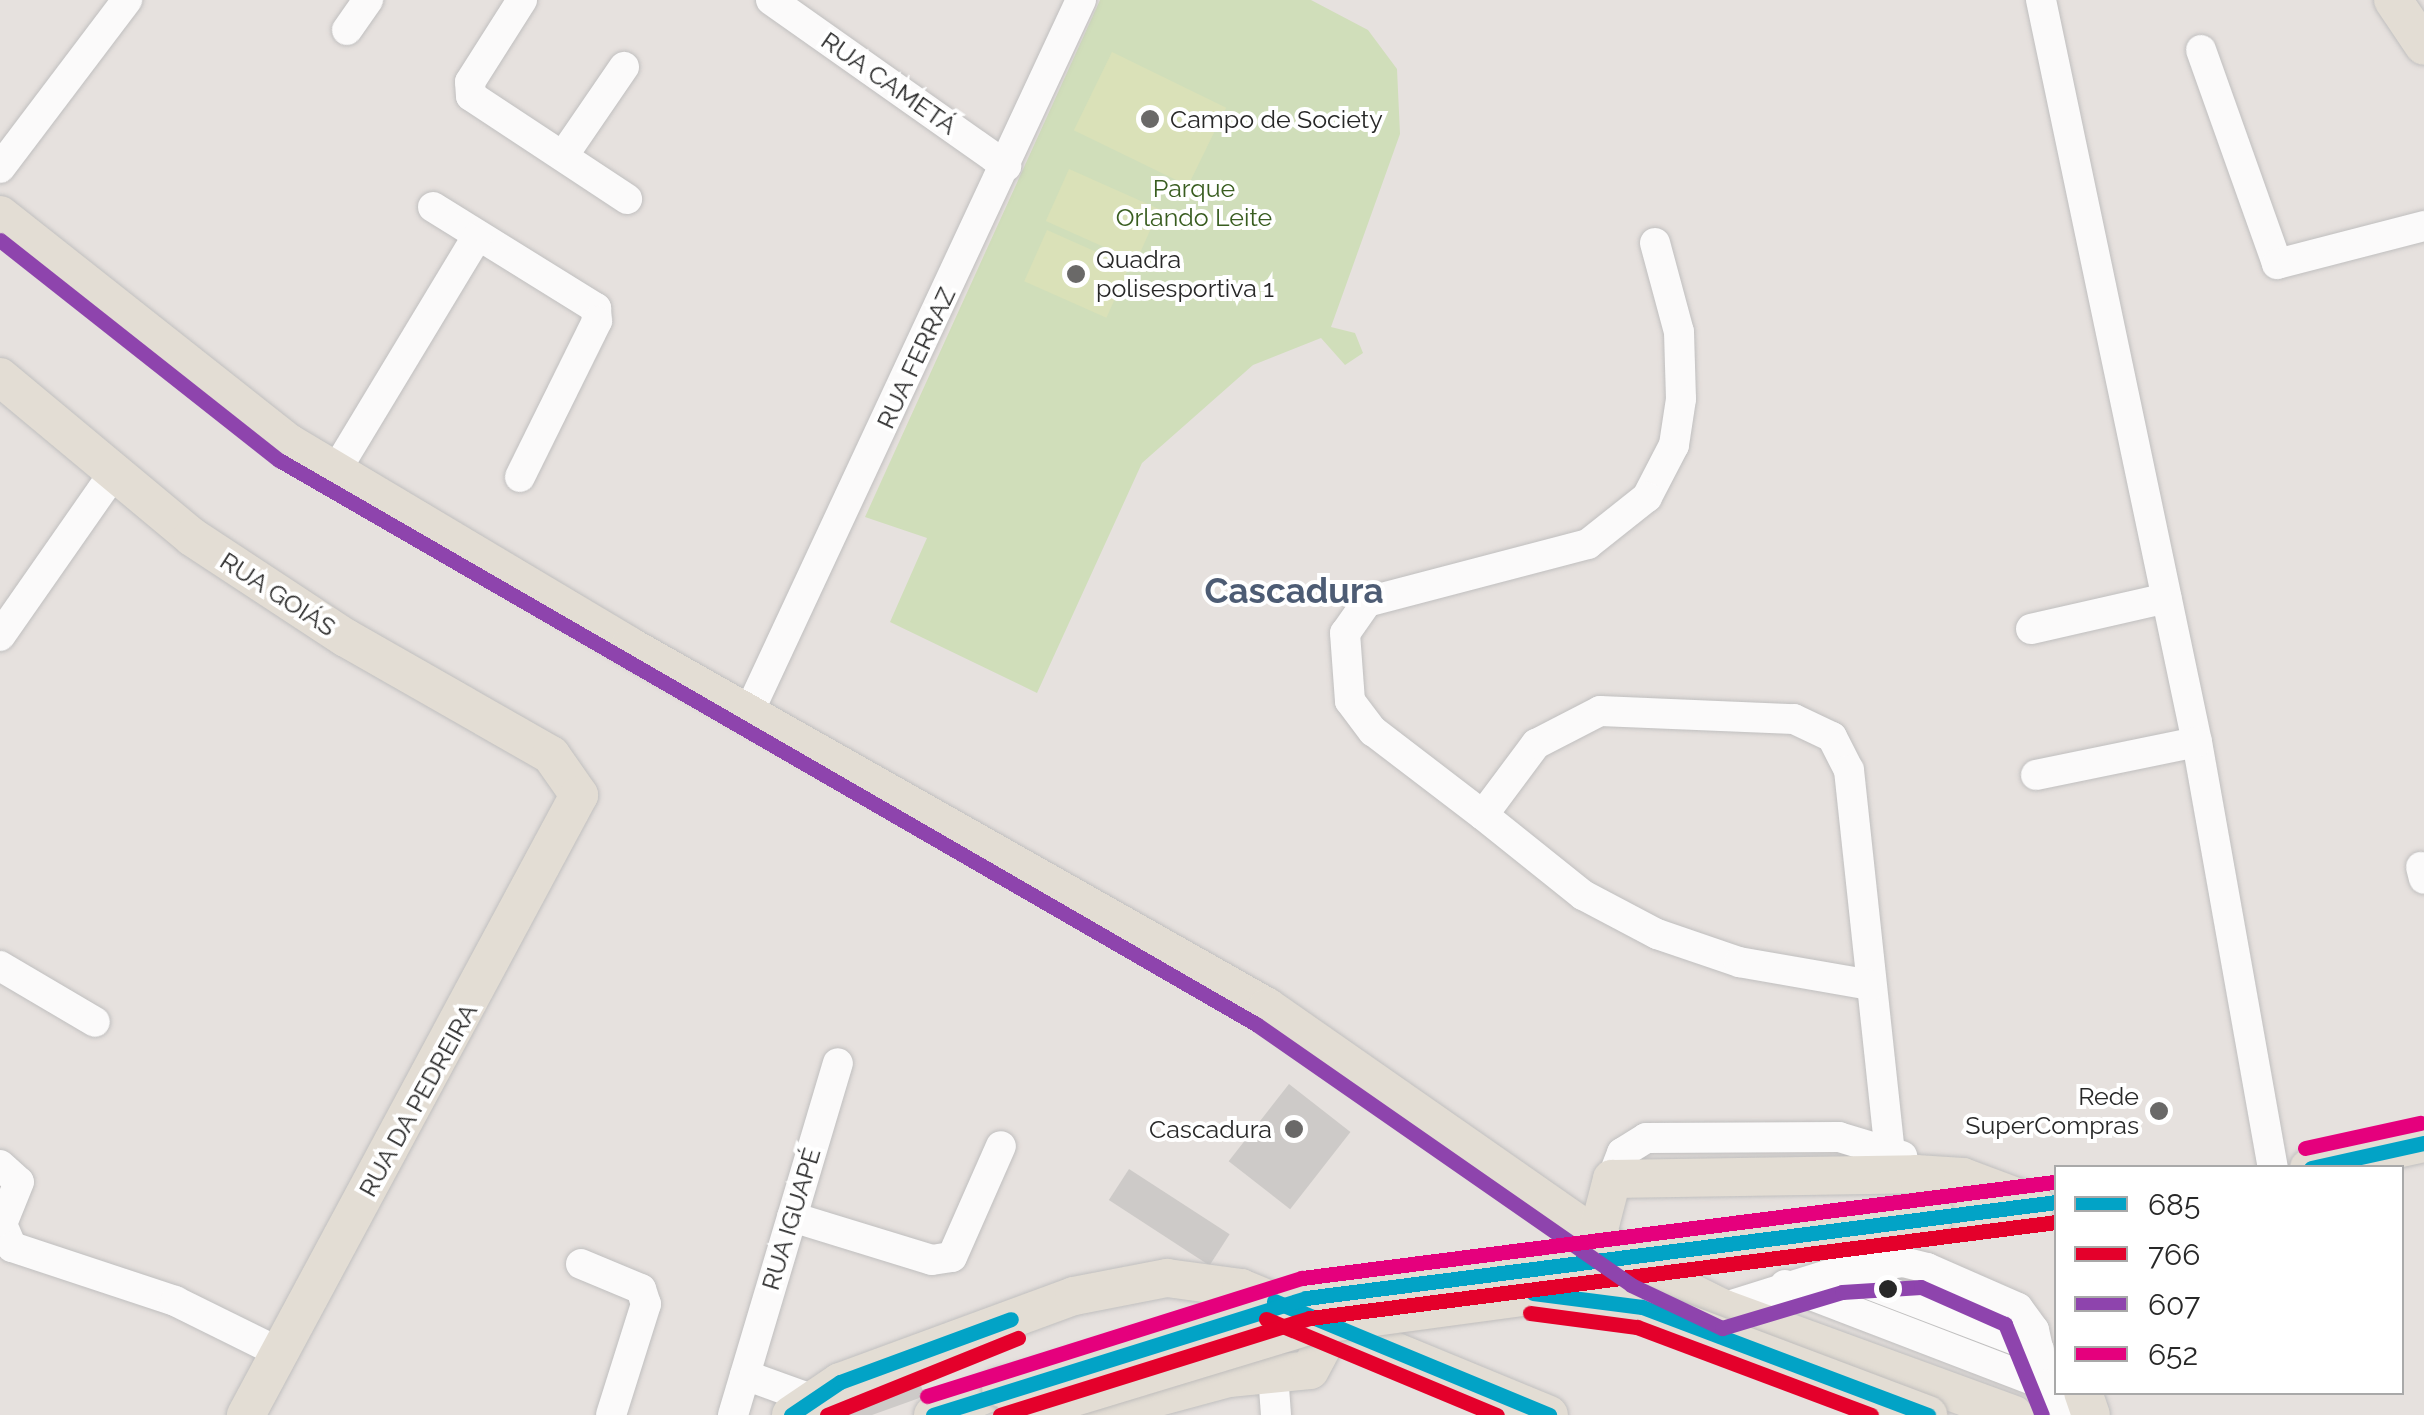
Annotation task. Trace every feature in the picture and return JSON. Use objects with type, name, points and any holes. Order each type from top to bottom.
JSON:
[{"type":"main road","points":[[0,215],[253,418],[335,472],[748,714],[1268,1007],[1597,1237],[1722,1308],[2014,1415]]},
{"type":"main road","name":"RUA GOIÁS","points":[[0,377],[111,476],[346,638],[550,755],[574,782]]},
{"type":"main road","name":"RUA DA PEDREIRA","points":[[246,1415],[575,809],[574,782]]},
{"type":"main road","points":[[2324,1165],[2424,1143]]},
{"type":"main road","points":[[1597,1237],[1612,1179],[1916,1174],[1963,1177],[2046,1203]]},
{"type":"main road","points":[[1008,1402],[1306,1298],[2046,1203]]},
{"type":"main road","points":[[801,1407],[1074,1296],[1144,1279],[1222,1283],[1548,1415]]},
{"type":"main road","points":[[932,1415],[1008,1402],[1308,1326],[1560,1292],[1642,1307],[1928,1415]]},
{"type":"main road","points":[[1092,1415],[1182,1388],[1317,1365],[1326,1338],[1321,1320]]},
{"type":"street","points":[[0,168],[128,0]]},
{"type":"street","points":[[348,30],[368,0]]},
{"type":"street","points":[[522,0],[469,90],[479,106],[627,199]]},
{"type":"street","name":"RUA CAMETÁ","points":[[771,0],[1006,166]]},
{"type":"street","name":"RUA FERRAZ","points":[[748,714],[1082,0]]},
{"type":"street","points":[[2041,0],[2196,742],[2271,1165]]},
{"type":"street","points":[[2202,50],[2277,264],[2424,226]]},
{"type":"street","points":[[563,156],[624,67]]},
{"type":"street","points":[[433,207],[476,237],[592,302],[598,314],[520,477]]},
{"type":"street","points":[[335,472],[476,237]]},
{"type":"street","points":[[1655,243],[1678,332],[1681,399],[1674,446],[1647,496],[1588,544],[1382,596],[1354,616],[1346,634],[1343,664],[1360,718],[1583,895],[1657,934],[1739,962],[1871,985]]},
{"type":"street","points":[[0,636],[111,476]]},
{"type":"street","points":[[2031,629],[2167,598]]},
{"type":"street","points":[[1483,815],[1536,744],[1600,711],[1709,710],[1810,722],[1832,737],[1848,770],[1889,1147]]},
{"type":"street","points":[[2036,775],[2196,742]]},
{"type":"street","points":[[0,966],[95,1022]]},
{"type":"street","name":"RUA IGUAPÉ","points":[[732,1415],[838,1063]]},
{"type":"street","points":[[1612,1179],[1622,1153],[1646,1138],[1839,1138],[1889,1147],[1916,1174]]},
{"type":"street","points":[[792,1217],[932,1260],[952,1256],[1000,1146]]},
{"type":"street","points":[[0,1165],[18,1182],[2,1224],[12,1247],[175,1301],[280,1353]]},
{"type":"street","points":[[581,1264],[641,1289],[646,1304],[611,1415]]},
{"type":"street","points":[[1722,1308],[1836,1272],[2039,1349],[2046,1384],[2066,1415]]},
{"type":"street","points":[[1785,1285],[2046,1384]]},
{"type":"street","points":[[1273,1374],[1276,1415]]},
{"type":"street","points":[[745,1375],[801,1407]]},
{"type":"green space","name":"Parque Orlando Leite","points":[[1100,0],[1311,0],[1368,30],[1397,69],[1400,134],[1331,327],[1355,333],[1363,353],[1345,365],[1321,338],[1253,365],[1142,463],[1037,693],[890,622],[927,538],[865,517]]},
{"type":"green space","name":"Campo de Society","points":[[1112,52],[1226,108],[1188,186],[1074,130]]},
{"type":"green space","points":[[1069,169],[1159,209],[1136,261],[1046,221]]},
{"type":"green space","name":"Quadra polisesportiva 1","points":[[1047,230],[1129,267],[1106,318],[1024,281]]},
{"type":"building","points":[[1289,1084],[1350,1132],[1290,1209],[1229,1161]]},
{"type":"building","points":[[1129,1169],[1230,1234],[1209,1265],[1109,1200]]},
{"type":"building","points":[[917,1376],[925,1396],[872,1415],[812,1415]]},
{"type":"transit line","name":"607","points":[[0,240],[279,460],[1256,1024],[1631,1285],[1722,1328],[1842,1292],[1921,1287],[2005,1324],[2042,1415]]},
{"type":"transit line","name":"652","points":[[2305,1148],[2420,1123]]},
{"type":"transit line","name":"685","points":[[2325,1165],[2424,1143]]},
{"type":"transit line","name":"652","points":[[927,1396],[1302,1278],[2053,1182]]},
{"type":"transit line","name":"685","points":[[933,1415],[1306,1298],[2054,1202]]},
{"type":"transit line","name":"766","points":[[1000,1415],[1310,1318],[2054,1222]]},
{"type":"transit line","name":"685","points":[[1533,1293],[1642,1307],[1928,1415]]},
{"type":"transit line","name":"685","points":[[1274,1301],[1549,1415]]},
{"type":"transit line","name":"766","points":[[1530,1313],[1637,1327],[1871,1415]]},
{"type":"transit line","name":"685","points":[[791,1415],[840,1382],[1011,1319]]},
{"type":"transit line","name":"766","points":[[1266,1319],[1497,1415]]},
{"type":"transit line","name":"766","points":[[827,1415],[1018,1338]]},
{"type":"place","name":"Campo de Society","points":[[1150,119]]},
{"type":"place","name":"Quadra polisesportiva 1","points":[[1076,274]]},
{"type":"place","name":"Rede SuperCompras","points":[[2159,1111]]},
{"type":"place","name":"Cascadura","points":[[1294,1129]]},
{"type":"district","name":"Cascadura","points":[[1294,591]]}]
